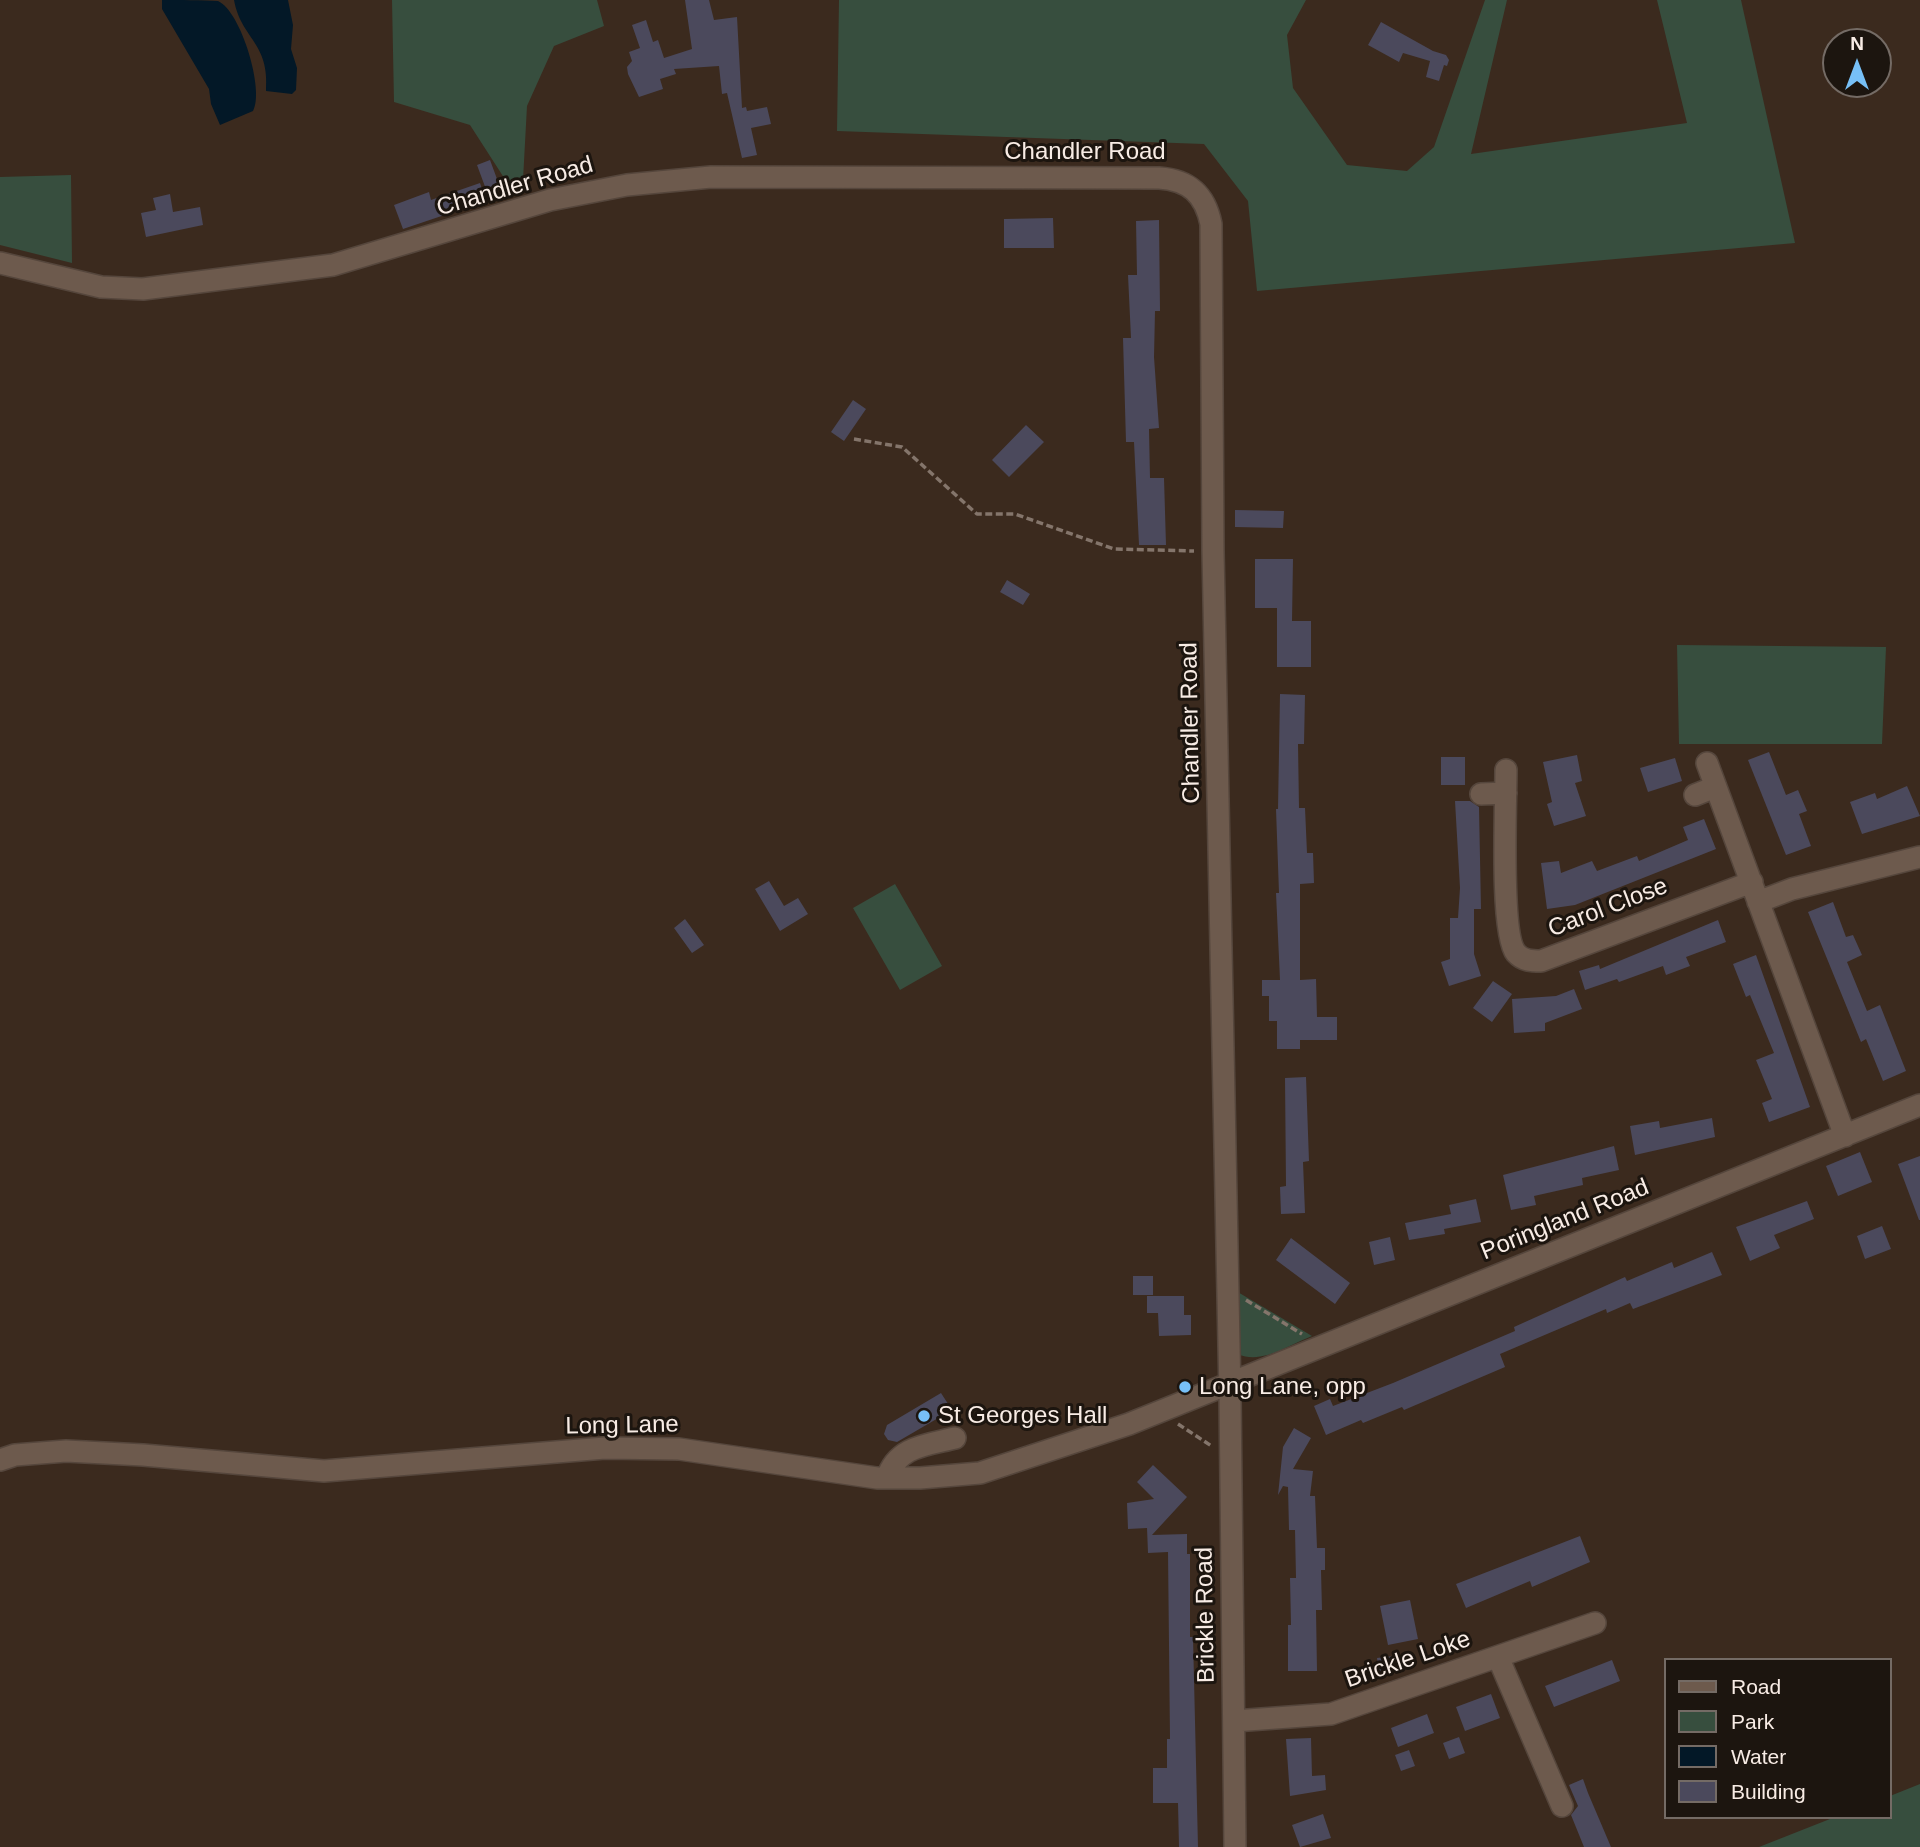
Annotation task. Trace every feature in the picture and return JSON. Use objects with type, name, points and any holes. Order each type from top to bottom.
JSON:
[{"type":"street","name":"Chandler Road","points":[[0,263],[101,288],[143,289],[333,265],[550,200],[627,185],[749,177],[1178,179],[1202,196],[1212,224],[1213,551],[1230,1383]]},
{"type":"street","points":[[1707,763],[1844,1136]]},
{"type":"street","name":"Carol Close","points":[[1506,770],[1507,928],[1517,953],[1528,961],[1541,961],[1755,892],[1792,890],[1920,858]]},
{"type":"street","points":[[1695,795],[1715,787]]},
{"type":"street","points":[[1480,794],[1506,793]]},
{"type":"street","name":"Poringland Road","points":[[1230,1383],[1920,1105]]},
{"type":"street","name":"Long Lane","points":[[0,1460],[15,1455],[66,1451],[324,1471],[617,1448],[679,1449],[843,1475],[887,1478],[980,1473],[1159,1412],[1230,1383]]},
{"type":"street","name":"Brickle Road","points":[[1230,1383],[1235,1847]]},
{"type":"street","points":[[887,1478],[897,1459],[906,1451],[955,1438]]},
{"type":"street","name":"Brickle Loke","points":[[1234,1721],[1331,1714],[1595,1623]]},
{"type":"street","points":[[1498,1657],[1562,1806]]},
{"type":"path","points":[[854,439],[902,447],[977,514],[1015,514],[1114,550],[1213,551]]},
{"type":"path","points":[[1227,1287],[1321,1346]]},
{"type":"path","points":[[1159,1412],[1231,1458]]},
{"type":"green space","points":[[392,0],[597,0],[604,26],[554,46],[527,106],[523,180],[508,184],[470,125],[394,102]]},
{"type":"green space","points":[[839,0],[1306,0],[1287,35],[1293,88],[1347,165],[1407,171],[1434,147],[1485,0],[1507,0],[1471,154],[1687,123],[1657,0],[1741,0],[1795,243],[1257,291],[1248,201],[1204,144],[837,131]]},
{"type":"green space","points":[[71,175],[72,263],[0,245],[0,177]]},
{"type":"green space","points":[[1677,645],[1886,647],[1882,744],[1679,744]]},
{"type":"green space","points":[[895,884],[942,966],[900,990],[853,908]]},
{"type":"green space","points":[[1231,1288],[1312,1336],[1265,1356],[1247,1357],[1238,1354]]},
{"type":"green space","points":[[1920,1784],[1920,1847],[1759,1847],[1830,1819],[1892,1819],[1892,1795]]},
{"type":"water","points":[[162,0],[218,1],[227,8],[249,52],[256,87],[253,111],[220,125],[211,104],[209,89],[162,9]]},
{"type":"water","points":[[234,0],[288,0],[293,25],[291,49],[297,68],[296,90],[292,94],[266,91],[264,62],[243,24]]},
{"type":"building","points":[[685,0],[709,0],[714,20],[737,17],[742,108],[746,107],[747,111],[767,107],[771,124],[751,128],[757,155],[742,158],[727,93],[722,94],[719,66],[674,69],[676,74],[660,79],[663,89],[639,97],[628,74],[627,67],[632,61],[629,52],[640,48],[632,25],[646,20],[653,42],[658,40],[664,58],[692,49]]},
{"type":"building","points":[[1381,22],[1433,51],[1446,55],[1449,60],[1447,66],[1444,65],[1439,81],[1426,77],[1430,61],[1403,53],[1399,62],[1368,45]]},
{"type":"building","points":[[490,160],[500,187],[487,192],[477,165]]},
{"type":"building","points":[[480,183],[486,201],[403,229],[394,205],[429,192],[431,200]]},
{"type":"building","points":[[170,194],[173,212],[200,207],[203,225],[146,237],[141,213],[156,210],[153,198]]},
{"type":"building","points":[[1053,218],[1054,248],[1004,248],[1004,219]]},
{"type":"building","points":[[1159,220],[1160,311],[1155,311],[1154,357],[1159,428],[1149,429],[1150,478],[1164,478],[1166,545],[1139,545],[1134,442],[1126,442],[1123,338],[1131,338],[1128,275],[1137,275],[1136,221]]},
{"type":"building","points":[[853,400],[866,409],[844,441],[831,432]]},
{"type":"building","points":[[1026,425],[1044,442],[1009,477],[992,460]]},
{"type":"building","points":[[1235,510],[1284,511],[1283,528],[1235,527]]},
{"type":"building","points":[[1255,559],[1293,559],[1292,621],[1311,621],[1311,667],[1277,667],[1277,608],[1255,608]]},
{"type":"building","points":[[1007,580],[1030,594],[1023,605],[1000,592]]},
{"type":"building","points":[[1280,694],[1305,695],[1304,744],[1298,744],[1299,808],[1305,808],[1307,853],[1313,853],[1314,883],[1300,884],[1300,980],[1316,979],[1317,1017],[1337,1017],[1337,1040],[1300,1040],[1300,1049],[1277,1049],[1277,1021],[1269,1021],[1269,996],[1262,996],[1262,980],[1280,980],[1276,809]]},
{"type":"building","points":[[1769,752],[1786,795],[1798,790],[1807,811],[1799,814],[1811,846],[1786,855],[1748,760]]},
{"type":"building","points":[[1577,755],[1582,781],[1575,783],[1586,816],[1554,826],[1547,804],[1552,802],[1543,762]]},
{"type":"building","points":[[1441,757],[1465,757],[1465,785],[1441,785]]},
{"type":"building","points":[[1675,758],[1682,781],[1648,792],[1640,768]]},
{"type":"building","points":[[1907,786],[1920,816],[1862,834],[1850,802],[1875,793],[1877,799]]},
{"type":"building","points":[[1455,801],[1470,801],[1479,807],[1481,909],[1474,909],[1474,954],[1481,976],[1449,986],[1441,962],[1450,959],[1450,918],[1458,918],[1460,888]]},
{"type":"building","points":[[1704,819],[1716,849],[1575,905],[1547,909],[1541,863],[1559,861],[1561,873],[1592,861],[1597,871],[1637,856],[1639,861],[1688,840],[1683,827]]},
{"type":"building","points":[[769,881],[784,906],[798,898],[808,914],[780,931],[755,889]]},
{"type":"building","points":[[1833,902],[1846,937],[1853,935],[1862,955],[1847,962],[1867,1011],[1880,1005],[1906,1071],[1883,1081],[1866,1039],[1861,1042],[1808,912]]},
{"type":"building","points":[[685,919],[704,945],[692,953],[674,928]]},
{"type":"building","points":[[1718,920],[1726,942],[1686,957],[1690,966],[1666,975],[1663,966],[1619,982],[1617,979],[1585,990],[1579,971],[1599,965],[1600,969]]},
{"type":"building","points":[[1756,955],[1810,1107],[1769,1122],[1762,1103],[1772,1099],[1756,1060],[1774,1053],[1750,995],[1746,997],[1733,964]]},
{"type":"building","points":[[1493,981],[1512,994],[1492,1022],[1473,1008]]},
{"type":"building","points":[[1574,989],[1582,1009],[1545,1023],[1545,1031],[1514,1033],[1512,999],[1556,996]]},
{"type":"building","points":[[1306,1077],[1309,1161],[1303,1162],[1305,1213],[1281,1214],[1280,1187],[1286,1186],[1285,1078]]},
{"type":"building","points":[[1712,1118],[1715,1137],[1635,1155],[1630,1126],[1659,1121],[1660,1128]]},
{"type":"building","points":[[1614,1146],[1619,1170],[1582,1178],[1583,1185],[1534,1196],[1536,1205],[1511,1210],[1503,1175]]},
{"type":"building","points":[[1860,1152],[1872,1182],[1838,1196],[1826,1166]]},
{"type":"building","points":[[1920,1156],[1920,1220],[1919,1220],[1898,1164]]},
{"type":"building","points":[[1476,1199],[1481,1222],[1444,1229],[1445,1234],[1409,1240],[1405,1223],[1451,1214],[1449,1205]]},
{"type":"building","points":[[1807,1201],[1814,1219],[1774,1235],[1780,1248],[1750,1261],[1736,1227]]},
{"type":"building","points":[[1882,1226],[1891,1249],[1865,1259],[1857,1236]]},
{"type":"building","points":[[1390,1237],[1395,1260],[1374,1265],[1369,1242]]},
{"type":"building","points":[[1291,1238],[1350,1283],[1335,1304],[1276,1260]]},
{"type":"building","points":[[1712,1252],[1722,1275],[1633,1309],[1630,1303],[1607,1313],[1606,1309],[1500,1354],[1505,1367],[1404,1410],[1402,1407],[1363,1423],[1361,1420],[1326,1435],[1314,1406],[1330,1399],[1333,1406],[1393,1383],[1515,1331],[1514,1327],[1625,1277],[1627,1281],[1672,1262],[1674,1268]]},
{"type":"building","points":[[1133,1276],[1153,1276],[1153,1295],[1133,1295]]},
{"type":"building","points":[[1147,1296],[1184,1296],[1184,1315],[1191,1315],[1191,1335],[1159,1336],[1158,1313],[1147,1313]]},
{"type":"building","name":"St Georges Hall","points":[[941,1393],[952,1410],[897,1442],[888,1440],[884,1434],[887,1425]]},
{"type":"building","points":[[1294,1428],[1311,1438],[1293,1469],[1313,1471],[1310,1496],[1315,1496],[1317,1548],[1325,1548],[1325,1570],[1321,1570],[1322,1610],[1316,1610],[1317,1671],[1288,1671],[1290,1578],[1296,1578],[1295,1530],[1289,1530],[1288,1487],[1283,1486],[1278,1495],[1283,1447]]},
{"type":"building","points":[[1153,1465],[1187,1497],[1152,1535],[1187,1534],[1187,1554],[1190,1554],[1190,1637],[1193,1637],[1198,1847],[1179,1847],[1178,1803],[1153,1803],[1153,1768],[1167,1768],[1167,1739],[1170,1739],[1168,1552],[1148,1553],[1147,1528],[1128,1529],[1127,1503],[1154,1499],[1137,1482]]},
{"type":"building","points":[[1580,1536],[1590,1562],[1532,1587],[1530,1581],[1466,1608],[1456,1584]]},
{"type":"building","points":[[1410,1600],[1418,1639],[1388,1645],[1380,1606]]},
{"type":"building","points":[[1393,1656],[1395,1672],[1379,1674],[1377,1658]]},
{"type":"building","points":[[1612,1660],[1620,1681],[1554,1707],[1545,1686]]},
{"type":"building","points":[[1491,1694],[1500,1718],[1465,1731],[1456,1707]]},
{"type":"building","points":[[1427,1714],[1434,1733],[1398,1747],[1391,1728]]},
{"type":"building","points":[[1459,1737],[1465,1753],[1449,1759],[1443,1743]]},
{"type":"building","points":[[1311,1738],[1312,1776],[1325,1775],[1326,1790],[1290,1796],[1286,1739]]},
{"type":"building","points":[[1409,1750],[1415,1766],[1401,1771],[1395,1755]]},
{"type":"building","points":[[1583,1779],[1611,1847],[1584,1847],[1571,1815],[1578,1806],[1569,1785]]},
{"type":"building","points":[[1323,1814],[1331,1838],[1300,1847],[1292,1825]]},
{"type":"place","name":"Long Lane, opp","points":[[1185,1387]]},
{"type":"place","name":"St Georges Hall","points":[[924,1416]]}]
